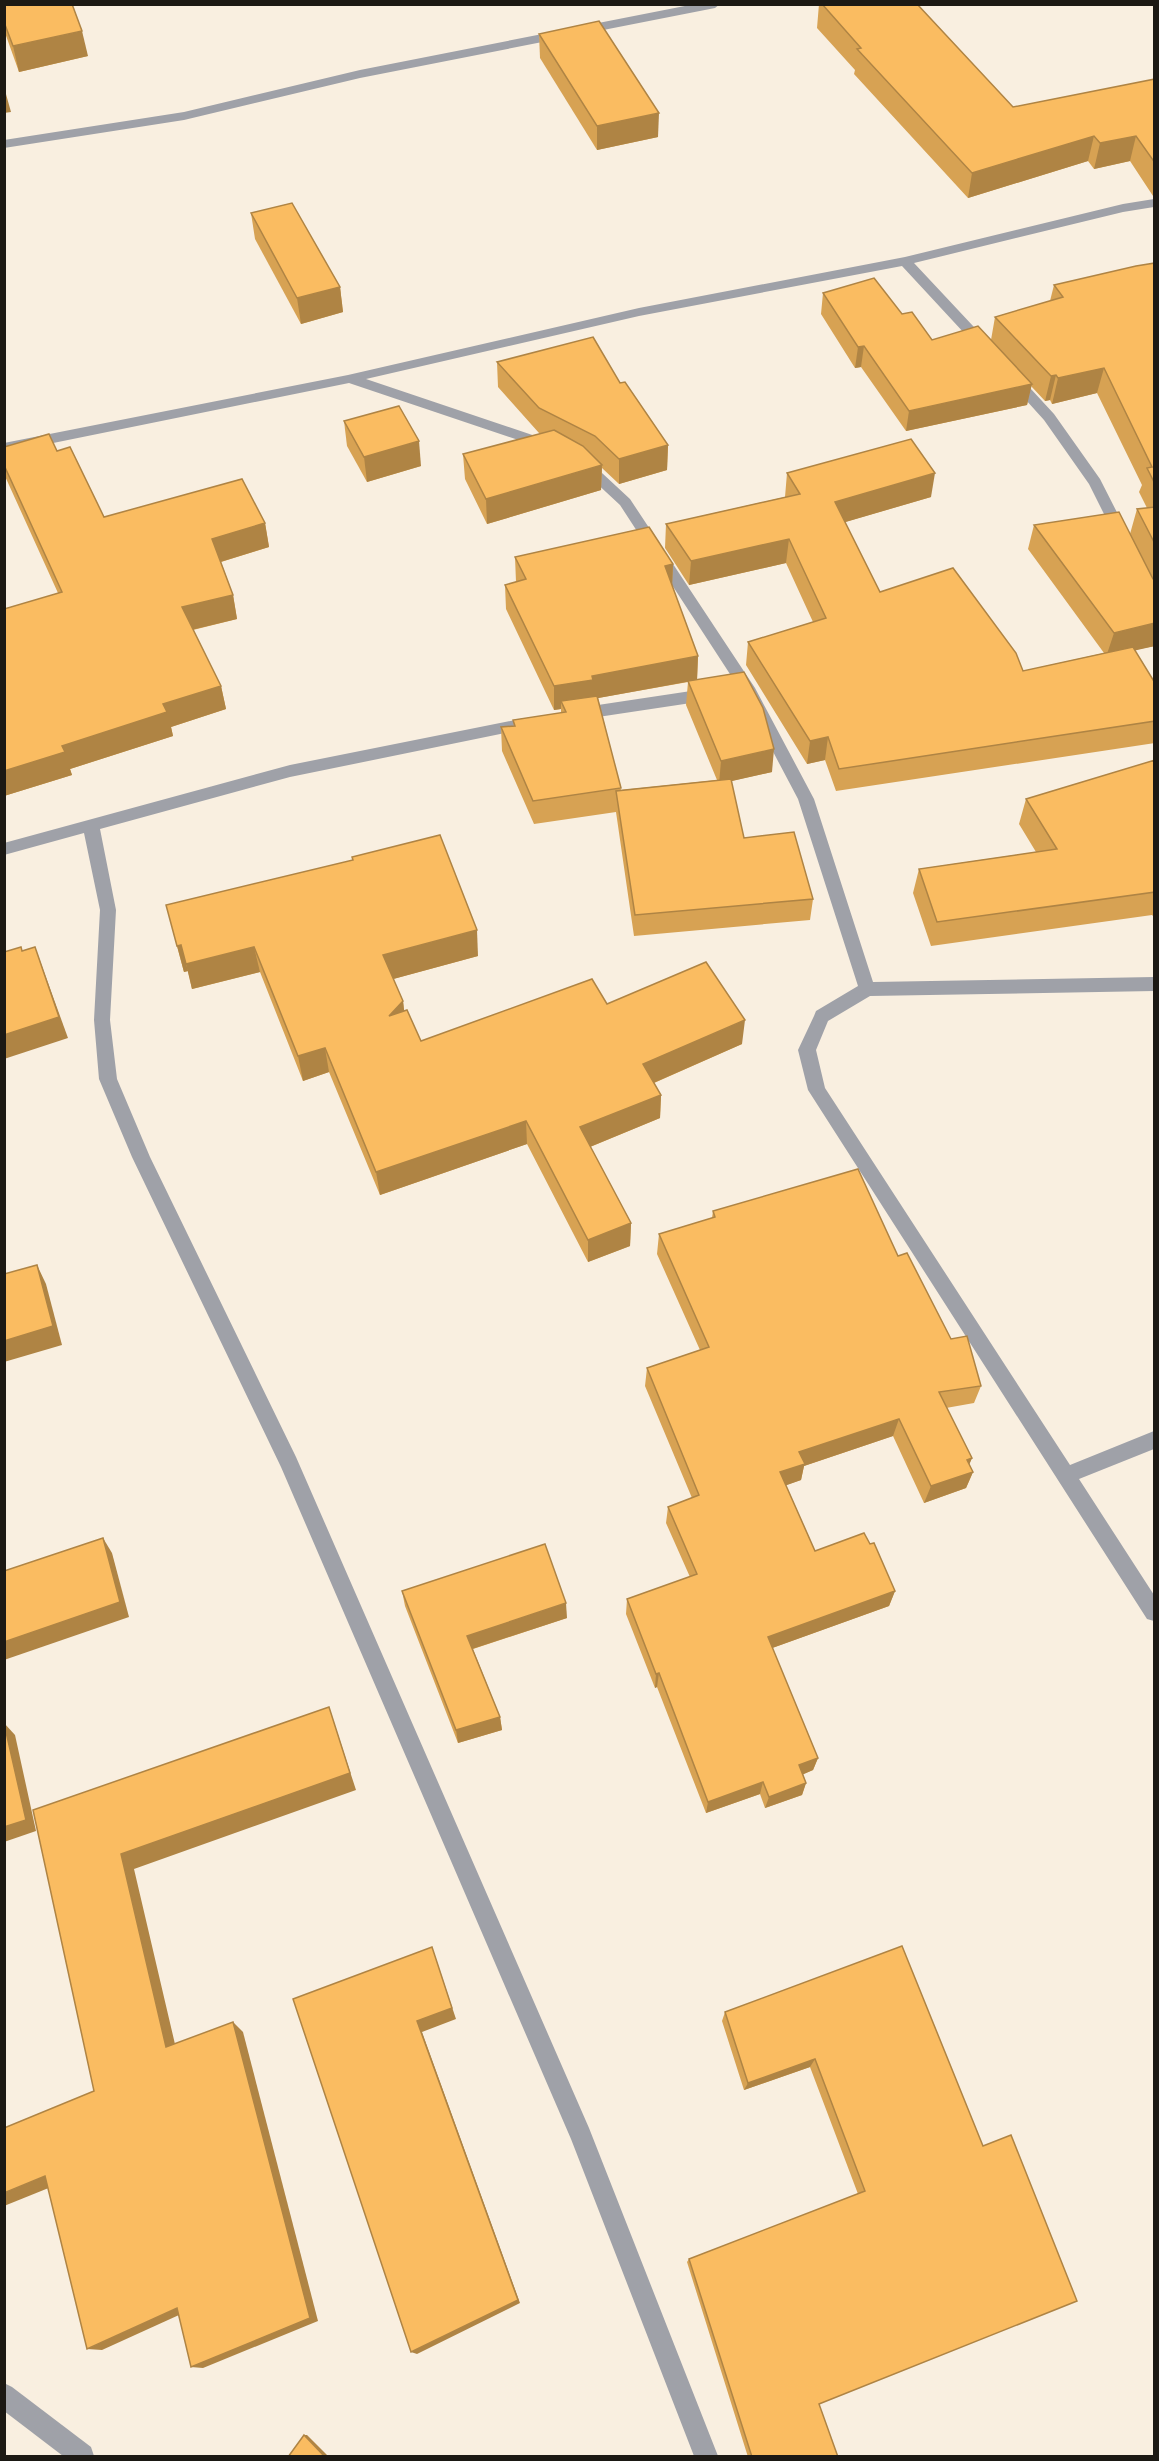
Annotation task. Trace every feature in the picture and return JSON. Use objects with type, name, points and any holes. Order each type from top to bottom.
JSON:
[{"type":"street","points":[[4,144],[184,116],[360,74],[715,4]]},
{"type":"street","points":[[4,448],[348,379],[639,312],[905,261],[1123,208],[1155,203]]},
{"type":"street","points":[[905,261],[1049,417],[1095,482],[1130,552]]},
{"type":"street","points":[[348,379],[543,441],[589,466],[625,502],[747,688],[806,800],[867,989]]},
{"type":"street","points":[[566,716],[747,688]]},
{"type":"street","points":[[4,849],[290,771],[543,721]]},
{"type":"street","points":[[91,826],[108,910],[102,1020],[108,1079],[141,1156],[294,1474],[581,2136],[706,2457]]},
{"type":"street","points":[[1155,984],[867,989],[822,1016],[807,1050],[817,1090],[1155,1612]]},
{"type":"street","points":[[1067,1475],[1155,1440]]},
{"type":"street","points":[[4,2395],[82,2457]]},
{"type":"building","points":[[4,4],[72,4],[82,31],[13,46],[4,22]]},
{"type":"building","points":[[822,4],[917,4],[1013,107],[1155,79],[1155,163],[1136,136],[1100,143],[1094,136],[972,173],[857,49],[861,48]]},
{"type":"building","points":[[599,21],[659,113],[597,126],[539,34]]},
{"type":"building","points":[[292,203],[340,287],[297,298],[251,213]]},
{"type":"building","points":[[1155,263],[1155,484],[1147,468],[1152,467],[1104,368],[1058,378],[1056,375],[1051,376],[995,317],[1063,297],[1054,285]]},
{"type":"building","points":[[874,278],[902,314],[912,312],[932,340],[978,326],[1032,384],[909,411],[864,346],[858,347],[823,293]]},
{"type":"building","points":[[593,337],[620,383],[625,382],[668,445],[619,459],[595,436],[539,408],[497,362]]},
{"type":"building","points":[[399,406],[419,441],[364,457],[344,421]]},
{"type":"building","points":[[554,430],[583,446],[602,465],[486,499],[463,454]]},
{"type":"building","points":[[49,434],[57,451],[70,447],[104,517],[242,479],[265,523],[212,539],[233,595],[182,607],[221,686],[163,704],[167,712],[62,746],[65,752],[4,771],[4,609],[62,592],[4,465],[4,447]]},
{"type":"building","points":[[911,439],[935,473],[835,502],[880,592],[953,568],[1016,653],[1023,671],[1133,647],[1155,683],[1155,721],[839,769],[828,737],[810,741],[748,642],[826,618],[789,539],[691,561],[666,524],[800,494],[787,473]]},
{"type":"building","points":[[1155,507],[1155,544],[1137,509]]},
{"type":"building","points":[[1119,512],[1155,580],[1155,623],[1114,633],[1034,525]]},
{"type":"building","points":[[649,527],[673,564],[665,566],[698,656],[592,676],[593,680],[554,686],[505,585],[526,579],[515,557]]},
{"type":"building","points":[[744,672],[763,708],[774,749],[721,761],[688,681]]},
{"type":"building","points":[[597,696],[621,788],[533,801],[501,727],[515,726],[513,720],[566,712],[561,701]]},
{"type":"building","points":[[1155,760],[1155,892],[937,922],[919,869],[1057,849],[1026,799]]},
{"type":"building","points":[[731,779],[744,838],[794,832],[813,899],[635,915],[616,791]]},
{"type":"building","points":[[440,835],[477,930],[383,955],[403,1001],[389,1016],[407,1010],[421,1041],[592,979],[607,1004],[706,962],[745,1020],[643,1064],[661,1095],[580,1127],[631,1223],[588,1240],[526,1121],[376,1172],[325,1048],[298,1056],[254,947],[186,964],[181,945],[177,946],[166,905],[353,860],[352,857]]},
{"type":"building","points":[[21,947],[22,951],[35,947],[59,1017],[4,1035],[4,952]]},
{"type":"building","points":[[858,1169],[898,1256],[907,1253],[951,1339],[967,1336],[981,1386],[939,1392],[972,1458],[967,1460],[973,1472],[931,1486],[899,1419],[799,1452],[805,1464],[780,1472],[815,1551],[864,1533],[870,1544],[874,1543],[895,1591],[768,1637],[818,1758],[799,1765],[806,1783],[769,1797],[763,1782],[708,1802],[659,1673],[656,1674],[627,1599],[697,1574],[668,1507],[699,1495],[647,1368],[709,1347],[659,1234],[715,1217],[713,1211]]},
{"type":"building","points":[[37,1265],[53,1326],[4,1341],[4,1274]]},
{"type":"building","points":[[103,1538],[120,1602],[4,1642],[4,1571]]},
{"type":"building","points":[[545,1544],[566,1603],[467,1636],[500,1717],[456,1730],[402,1591]]},
{"type":"building","points":[[329,1707],[350,1773],[121,1854],[166,2047],[233,2022],[310,2318],[191,2367],[177,2308],[87,2349],[45,2176],[4,2193],[4,2128],[94,2091],[33,1810]]},
{"type":"building","points":[[4,1723],[26,1820],[4,1827]]},
{"type":"building","points":[[902,1946],[983,2146],[1011,2135],[1077,2301],[819,2404],[838,2457],[752,2457],[689,2259],[865,2191],[815,2059],[748,2083],[725,2012]]},
{"type":"building","points":[[432,1947],[452,2008],[417,2021],[518,2300],[411,2352],[293,1999]]},
{"type":"building","points":[[304,2435],[325,2457],[288,2457]]}]
